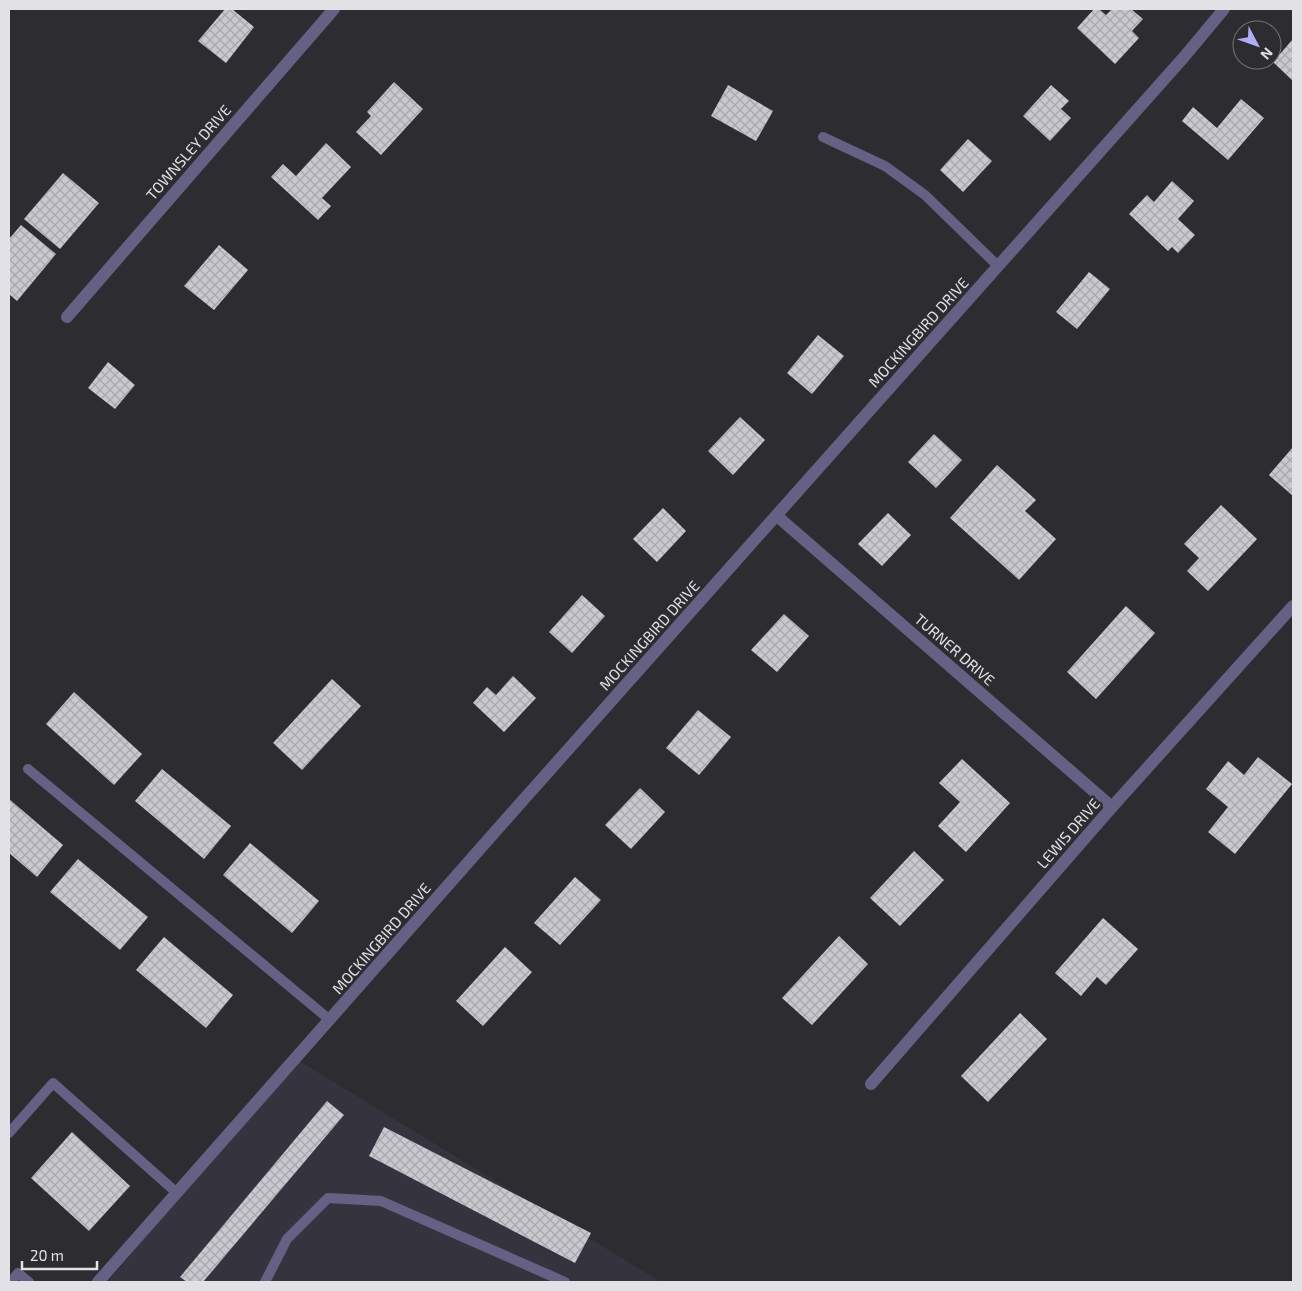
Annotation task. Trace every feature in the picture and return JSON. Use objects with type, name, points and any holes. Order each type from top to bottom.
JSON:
[{"type":"street","name":"TOWNSLEY DRIVE","points":[[67,317],[334,9]]},
{"type":"street","name":"MOCKINGBIRD DRIVE","points":[[98,1282],[1224,9]]},
{"type":"street","name":"TURNER DRIVE","points":[[777,516],[1112,807]]},
{"type":"street","name":"LEWIS DRIVE","points":[[871,1084],[1112,807],[1293,606]]},
{"type":"lane","points":[[823,137],[885,166],[925,195],[998,266]]},
{"type":"lane","points":[[28,769],[330,1020]]},
{"type":"lane","points":[[9,1132],[53,1083],[177,1193]]},
{"type":"lane","points":[[265,1282],[287,1239],[328,1198],[381,1201],[565,1282]]},
{"type":"lane","points":[[11,1282],[18,1273],[29,1282]]},
{"type":"shaded area","points":[[296,1059],[661,1282],[108,1282]]},
{"type":"building","points":[[225,9],[232,9],[254,27],[226,63],[198,41]]},
{"type":"building","points":[[1094,9],[1099,9],[1106,15],[1112,9],[1131,9],[1143,19],[1132,31],[1139,38],[1115,64],[1077,28]]},
{"type":"building","points":[[1293,39],[1293,81],[1281,70],[1282,52]]},
{"type":"building","points":[[394,82],[423,109],[381,155],[356,132],[371,116],[367,112]]},
{"type":"building","points":[[728,85],[773,111],[756,141],[711,116]]},
{"type":"building","points":[[1051,85],[1069,101],[1061,109],[1071,118],[1050,141],[1023,116]]},
{"type":"building","points":[[1241,99],[1264,118],[1228,160],[1182,121],[1193,107],[1217,128]]},
{"type":"building","points":[[968,139],[992,161],[963,192],[940,170]]},
{"type":"building","points":[[326,143],[351,167],[322,198],[331,206],[318,220],[271,177],[283,164],[296,176]]},
{"type":"building","points":[[63,173],[99,203],[60,249],[24,219]]},
{"type":"building","points":[[1172,181],[1194,201],[1178,219],[1195,235],[1178,253],[1172,247],[1168,251],[1129,214],[1147,195],[1154,202]]},
{"type":"building","points":[[21,225],[56,254],[17,301],[9,294],[9,239]]},
{"type":"building","points":[[219,245],[248,270],[214,310],[184,286]]},
{"type":"building","points":[[1089,272],[1110,289],[1077,329],[1056,312]]},
{"type":"building","points":[[818,335],[844,356],[812,394],[787,373]]},
{"type":"building","points":[[108,362],[135,385],[115,409],[88,388]]},
{"type":"building","points":[[740,417],[765,440],[733,475],[708,451]]},
{"type":"building","points":[[934,434],[962,460],[936,488],[908,462]]},
{"type":"building","points":[[1293,447],[1293,496],[1269,475]]},
{"type":"building","points":[[997,465],[1036,500],[1025,511],[1056,539],[1019,580],[950,518]]},
{"type":"building","points":[[1221,505],[1257,539],[1208,591],[1187,571],[1199,558],[1184,544]]},
{"type":"building","points":[[663,508],[686,531],[657,562],[633,539]]},
{"type":"building","points":[[888,513],[911,535],[882,566],[858,544]]},
{"type":"building","points":[[582,595],[605,616],[572,653],[549,632]]},
{"type":"building","points":[[1126,606],[1155,633],[1096,699],[1067,672]]},
{"type":"building","points":[[784,614],[809,636],[777,672],[751,650]]},
{"type":"building","points":[[513,676],[536,698],[504,732],[473,703],[487,687],[496,695]]},
{"type":"building","points":[[332,679],[361,706],[302,770],[273,743]]},
{"type":"building","points":[[74,692],[142,754],[114,785],[46,724]]},
{"type":"building","points":[[698,710],[731,737],[699,775],[666,748]]},
{"type":"building","points":[[1258,757],[1292,784],[1235,854],[1208,832],[1228,807],[1206,789],[1228,761],[1244,775]]},
{"type":"building","points":[[962,759],[1010,803],[966,852],[938,826],[960,802],[939,783]]},
{"type":"building","points":[[162,769],[231,826],[204,859],[135,801]]},
{"type":"building","points":[[640,788],[665,812],[631,849],[605,825]]},
{"type":"building","points":[[9,799],[63,845],[37,877],[9,853]]},
{"type":"building","points":[[250,843],[319,901],[292,933],[223,875]]},
{"type":"building","points":[[914,851],[944,880],[900,926],[870,898]]},
{"type":"building","points":[[78,859],[148,917],[120,950],[50,892]]},
{"type":"building","points":[[575,877],[601,900],[560,945],[534,923]]},
{"type":"building","points":[[1103,918],[1138,949],[1106,985],[1097,977],[1081,996],[1055,973]]},
{"type":"building","points":[[839,936],[868,964],[812,1025],[782,998]]},
{"type":"building","points":[[164,937],[233,995],[206,1028],[136,970]]},
{"type":"building","points":[[505,947],[532,972],[483,1026],[456,1001]]},
{"type":"building","points":[[1020,1013],[1047,1039],[988,1102],[961,1076]]},
{"type":"building","points":[[327,1101],[344,1115],[203,1282],[187,1282],[180,1277]]},
{"type":"building","points":[[384,1127],[591,1233],[575,1263],[369,1156]]},
{"type":"building","points":[[72,1132],[130,1186],[89,1231],[31,1178]]}]
